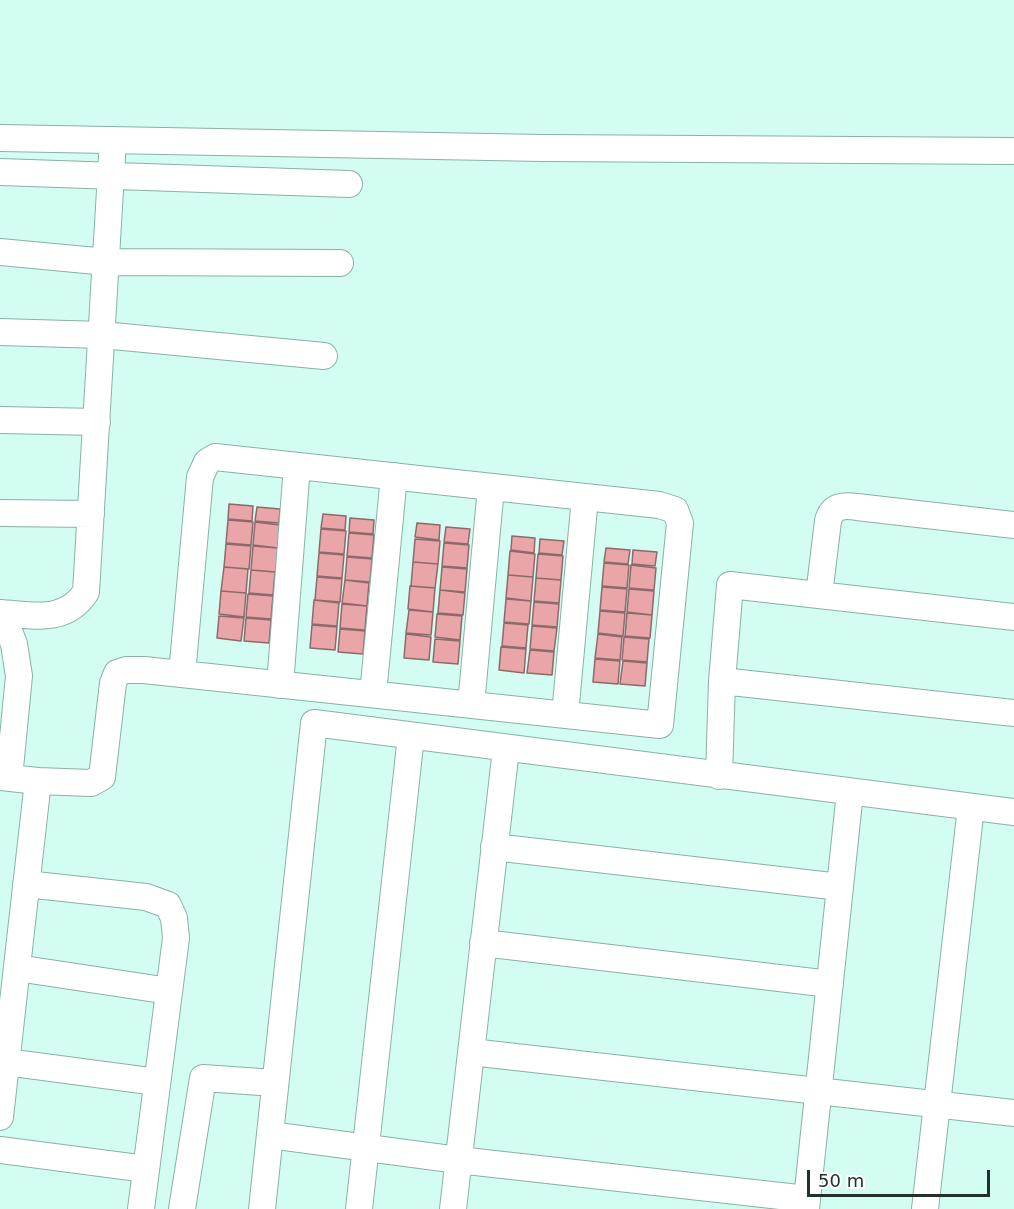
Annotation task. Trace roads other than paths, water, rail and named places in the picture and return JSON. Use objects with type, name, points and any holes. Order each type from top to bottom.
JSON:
[{"type":"street","points":[[0,138],[543,148],[1014,151]]},
{"type":"street","points":[[113,140],[86,592],[79,603],[56,616],[1,613],[14,644],[19,676],[4,777],[91,783],[102,777],[113,683],[117,673],[134,670],[660,725],[680,523],[675,510],[659,505],[215,457],[207,462],[200,477],[182,674]]},
{"type":"street","points":[[0,172],[349,184]]},
{"type":"street","points":[[0,252],[107,262],[340,263]]},
{"type":"street","points":[[0,332],[102,335],[324,356]]},
{"type":"street","points":[[0,420],[97,422]]},
{"type":"street","points":[[280,685],[297,466]]},
{"type":"street","points":[[373,694],[394,476]]},
{"type":"street","points":[[471,705],[491,487]]},
{"type":"street","points":[[565,715],[585,497]]},
{"type":"street","points":[[819,595],[828,521],[832,511],[839,507],[848,506],[1014,525]]},
{"type":"street","points":[[0,513],[91,514]]},
{"type":"street","points":[[720,776],[722,681],[729,586],[1014,617]]},
{"type":"street","points":[[722,681],[1014,713]]},
{"type":"street","points":[[262,1209],[314,723],[1014,812]]},
{"type":"street","points":[[359,1209],[411,736]]},
{"type":"street","points":[[453,1209],[506,749]]},
{"type":"street","points":[[0,1117],[38,781]]},
{"type":"street","points":[[270,1135],[807,1204],[850,792]]},
{"type":"street","points":[[925,1209],[971,807]]},
{"type":"street","points":[[494,848],[840,886]]},
{"type":"street","points":[[26,884],[146,897],[168,905],[174,918],[176,938],[141,1209]]},
{"type":"street","points":[[483,944],[830,984]]},
{"type":"street","points":[[17,968],[169,991]]},
{"type":"street","points":[[471,1052],[1014,1113]]},
{"type":"street","points":[[6,1062],[158,1082]]},
{"type":"street","points":[[182,1209],[203,1078],[276,1083]]},
{"type":"street","points":[[0,1150],[146,1169]]}]
